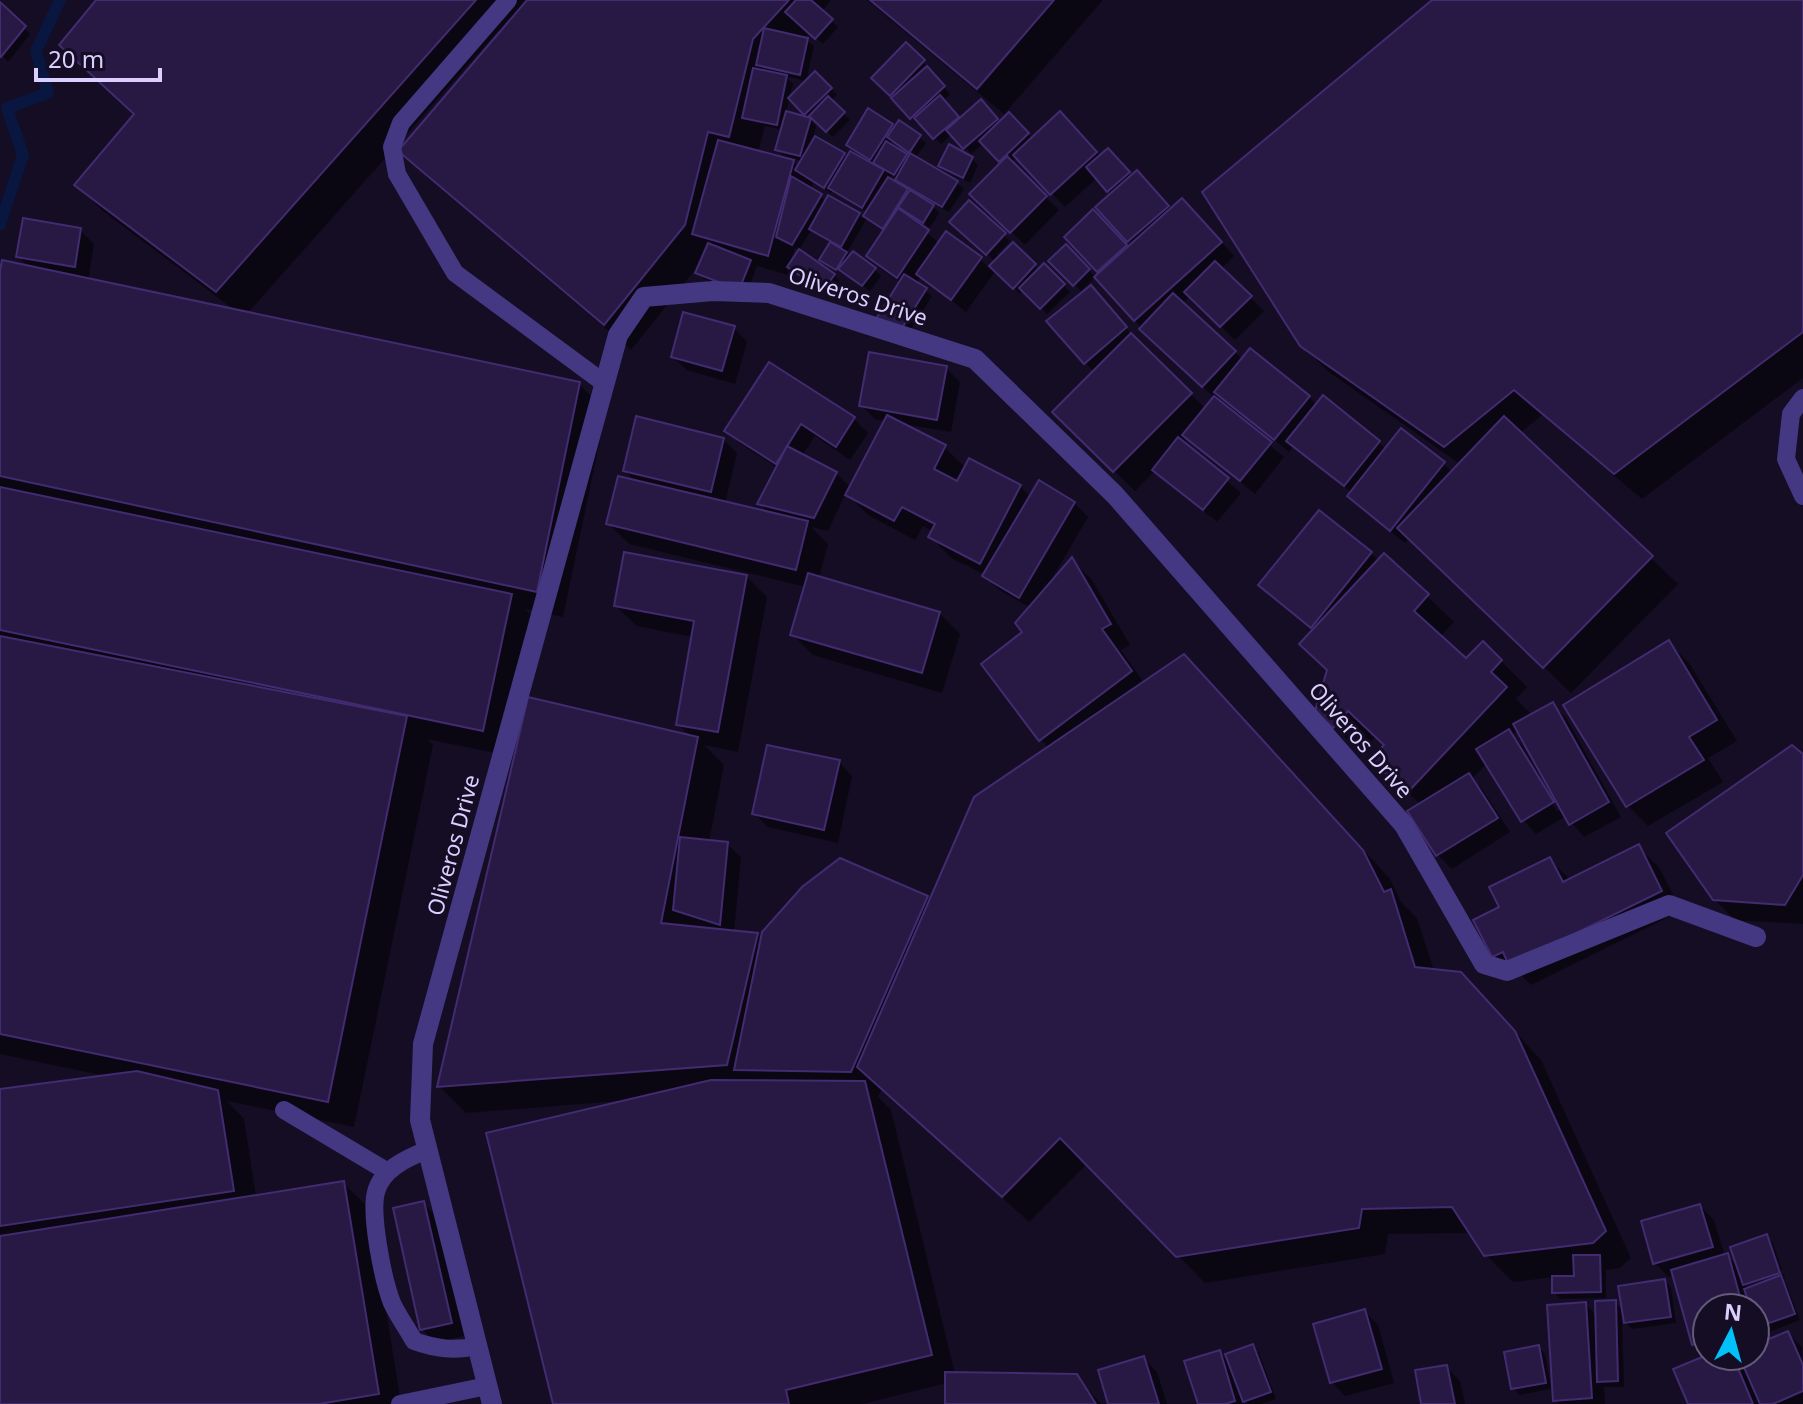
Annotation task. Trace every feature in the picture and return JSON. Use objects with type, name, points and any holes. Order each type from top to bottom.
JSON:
[{"type":"street","name":"Oliveros Drive","points":[[490,1395],[420,1120],[423,1044],[618,335],[644,297],[713,291],[769,293],[975,359],[1115,495],[1404,825],[1484,964],[1507,971],[1669,905],[1676,905],[1756,937]]},
{"type":"lane","points":[[508,0],[401,123],[392,147],[397,174],[455,273],[604,383]]},
{"type":"lane","points":[[1803,398],[1791,414],[1786,459],[1803,496]]},
{"type":"lane","points":[[284,1110],[388,1172]]},
{"type":"lane","points":[[427,1150],[409,1157],[388,1172],[376,1192],[376,1230],[392,1302],[414,1341],[438,1349],[458,1350],[478,1346]]},
{"type":"lane","points":[[400,1404],[490,1395]]},
{"type":"building","points":[[96,0],[476,0],[216,292],[74,185],[134,114],[59,45]]},
{"type":"building","points":[[527,0],[789,0],[753,39],[729,137],[708,132],[685,225],[604,325],[398,151]]},
{"type":"building","points":[[796,0],[811,0],[833,19],[815,39],[785,12]]},
{"type":"building","points":[[870,0],[1054,0],[977,89]]},
{"type":"building","points":[[1432,0],[1803,0],[1803,332],[1614,474],[1514,390],[1444,447],[1300,346],[1202,192]]},
{"type":"building","points":[[0,2],[26,26],[1,57],[0,57]]},
{"type":"building","points":[[764,28],[808,38],[800,75],[756,65]]},
{"type":"building","points":[[906,42],[925,60],[890,96],[871,78]]},
{"type":"building","points":[[927,66],[945,86],[910,119],[891,98]]},
{"type":"building","points":[[753,68],[787,75],[777,125],[742,118]]},
{"type":"building","points":[[815,71],[832,88],[804,115],[788,98]]},
{"type":"building","points":[[940,95],[959,117],[933,139],[914,118]]},
{"type":"building","points":[[828,96],[845,112],[826,132],[809,116]]},
{"type":"building","points":[[981,99],[998,119],[963,149],[946,130]]},
{"type":"building","points":[[868,108],[893,124],[870,160],[846,145]]},
{"type":"building","points":[[786,111],[811,118],[800,156],[775,150]]},
{"type":"building","points":[[1060,111],[1097,152],[1050,195],[1013,155]]},
{"type":"building","points":[[1009,112],[1029,133],[999,162],[979,141]]},
{"type":"building","points":[[899,120],[921,135],[909,153],[887,137]]},
{"type":"building","points":[[815,136],[845,153],[824,188],[795,170]]},
{"type":"building","points":[[718,140],[794,160],[768,256],[692,234]]},
{"type":"building","points":[[886,141],[907,154],[894,175],[873,163]]},
{"type":"building","points":[[949,144],[973,157],[963,178],[938,166]]},
{"type":"building","points":[[1108,148],[1130,172],[1107,192],[1086,167]]},
{"type":"building","points":[[850,151],[884,170],[862,208],[828,188]]},
{"type":"building","points":[[910,153],[958,181],[942,207],[895,180]]},
{"type":"building","points":[[1007,156],[1047,196],[1010,233],[969,194]]},
{"type":"building","points":[[1137,170],[1169,206],[1127,242],[1095,207]]},
{"type":"building","points":[[791,176],[822,194],[792,245],[776,237]]},
{"type":"building","points":[[888,177],[908,189],[883,229],[863,216]]},
{"type":"building","points":[[910,190],[934,205],[923,223],[898,207]]},
{"type":"building","points":[[828,195],[860,213],[841,247],[809,229]]},
{"type":"building","points":[[1182,198],[1222,242],[1134,321],[1094,277]]},
{"type":"building","points":[[969,200],[1006,233],[986,255],[949,222]]},
{"type":"building","points":[[898,208],[929,230],[897,278],[866,256]]},
{"type":"building","points":[[1093,209],[1127,245],[1097,272],[1064,237]]},
{"type":"building","points":[[23,218],[81,228],[75,267],[16,257]]},
{"type":"building","points":[[946,231],[982,257],[951,300],[916,274]]},
{"type":"building","points":[[830,242],[847,252],[836,270],[819,260]]},
{"type":"building","points":[[1013,242],[1036,264],[1013,289],[989,266]]},
{"type":"building","points":[[708,243],[751,260],[739,290],[695,273]]},
{"type":"building","points":[[1066,244],[1090,269],[1073,286],[1048,261]]},
{"type":"building","points":[[799,249],[835,274],[823,291],[787,267]]},
{"type":"building","points":[[853,251],[876,268],[862,286],[838,269]]},
{"type":"building","points":[[2,260],[580,382],[537,592],[0,476]]},
{"type":"building","points":[[1215,261],[1252,296],[1220,327],[1184,292]]},
{"type":"building","points":[[1044,263],[1065,284],[1040,309],[1019,288]]},
{"type":"building","points":[[904,274],[927,288],[899,333],[876,319]]},
{"type":"building","points":[[1091,285],[1127,327],[1084,364],[1046,321]]},
{"type":"building","points":[[1173,293],[1236,351],[1202,387],[1139,329]]},
{"type":"building","points":[[683,312],[735,326],[722,371],[671,357]]},
{"type":"building","points":[[1131,333],[1192,393],[1113,472],[1052,412]]},
{"type":"building","points":[[1250,348],[1310,396],[1274,440],[1214,392]]},
{"type":"building","points":[[869,352],[947,366],[937,420],[859,406]]},
{"type":"building","points":[[769,362],[855,417],[836,447],[801,424],[776,464],[724,431]]},
{"type":"building","points":[[1323,395],[1380,441],[1344,486],[1286,441]]},
{"type":"building","points":[[1214,396],[1272,442],[1240,481],[1182,435]]},
{"type":"building","points":[[887,415],[946,445],[934,469],[957,481],[969,458],[1021,485],[980,564],[928,537],[935,524],[902,507],[894,521],[845,495]]},
{"type":"building","points":[[636,416],[724,438],[711,492],[623,471]]},
{"type":"building","points":[[1504,416],[1653,556],[1543,668],[1397,528]]},
{"type":"building","points":[[1401,428],[1445,462],[1390,531],[1347,496]]},
{"type":"building","points":[[1178,437],[1229,478],[1203,510],[1152,470]]},
{"type":"building","points":[[787,446],[837,472],[814,518],[757,504]]},
{"type":"building","points":[[618,476],[808,521],[796,570],[606,524]]},
{"type":"building","points":[[1039,480],[1075,502],[1019,598],[982,576]]},
{"type":"building","points":[[0,487],[512,594],[483,731],[0,630]]},
{"type":"building","points":[[1319,510],[1372,552],[1311,628],[1258,585]]},
{"type":"building","points":[[624,552],[747,575],[718,732],[676,725],[694,621],[614,606]]},
{"type":"building","points":[[1384,553],[1429,594],[1414,611],[1466,658],[1483,641],[1502,660],[1491,672],[1507,687],[1407,793],[1370,759],[1384,745],[1348,711],[1333,728],[1315,711],[1327,670],[1299,644]]},
{"type":"building","points":[[1072,557],[1111,624],[1102,629],[1132,671],[1039,741],[981,664],[1022,632],[1015,623]]},
{"type":"building","points":[[808,573],[940,612],[922,673],[790,635]]},
{"type":"building","points":[[0,636],[407,716],[328,1102],[0,1034]]},
{"type":"building","points":[[1669,640],[1717,720],[1689,737],[1704,760],[1626,807],[1563,705]]},
{"type":"building","points":[[1184,654],[1363,850],[1384,892],[1391,889],[1415,967],[1461,972],[1515,1031],[1606,1231],[1593,1243],[1484,1256],[1452,1207],[1362,1209],[1359,1228],[1176,1257],[1060,1138],[1002,1197],[857,1067],[974,797]]},
{"type":"building","points":[[528,697],[698,737],[661,923],[758,933],[727,1065],[437,1087]]},
{"type":"building","points":[[1553,702],[1609,802],[1569,825],[1513,724]]},
{"type":"building","points":[[1509,729],[1554,802],[1521,822],[1476,749]]},
{"type":"building","points":[[767,745],[840,760],[824,830],[752,814]]},
{"type":"building","points":[[1792,745],[1803,754],[1803,875],[1785,905],[1713,900],[1666,833]]},
{"type":"building","points":[[1469,773],[1498,818],[1436,856],[1407,811]]},
{"type":"building","points":[[680,837],[728,842],[720,925],[673,910]]},
{"type":"building","points":[[1639,844],[1662,891],[1509,966],[1503,952],[1492,957],[1473,920],[1499,907],[1489,887],[1550,857],[1563,882]]},
{"type":"building","points":[[840,858],[928,896],[851,1072],[734,1070],[762,932],[802,887]]},
{"type":"building","points":[[137,1071],[218,1090],[234,1191],[0,1226],[0,1089]]},
{"type":"building","points":[[711,1080],[865,1081],[932,1355],[786,1390],[789,1404],[553,1404],[486,1133]]},
{"type":"building","points":[[344,1181],[379,1394],[319,1404],[0,1404],[0,1236]]},
{"type":"building","points":[[424,1201],[452,1323],[420,1330],[393,1208]]},
{"type":"building","points":[[1700,1204],[1713,1247],[1653,1264],[1641,1221]]},
{"type":"building","points":[[1767,1234],[1780,1273],[1743,1285],[1730,1247]]},
{"type":"building","points":[[1728,1253],[1739,1292],[1691,1292],[1691,1341],[1671,1270]]},
{"type":"building","points":[[1573,1255],[1600,1255],[1601,1292],[1552,1293],[1552,1276],[1574,1276]]},
{"type":"building","points":[[1781,1275],[1795,1314],[1771,1322],[1771,1292],[1745,1292],[1744,1289]]},
{"type":"building","points":[[1665,1279],[1671,1317],[1624,1323],[1618,1286]]},
{"type":"building","points":[[1616,1300],[1618,1381],[1597,1382],[1595,1301]]},
{"type":"building","points":[[1586,1302],[1592,1398],[1553,1401],[1547,1305]]},
{"type":"building","points":[[1365,1309],[1382,1369],[1330,1383],[1313,1324]]},
{"type":"building","points":[[1788,1331],[1803,1365],[1803,1391],[1773,1404],[1760,1404],[1746,1372],[1771,1372],[1771,1338]]},
{"type":"building","points":[[1253,1344],[1271,1392],[1243,1402],[1225,1354]]},
{"type":"building","points":[[1539,1345],[1546,1383],[1511,1389],[1504,1352]]},
{"type":"building","points":[[1220,1350],[1235,1401],[1198,1404],[1184,1361]]},
{"type":"building","points":[[1144,1356],[1159,1404],[1108,1404],[1098,1370]]},
{"type":"building","points":[[1691,1362],[1691,1372],[1740,1372],[1753,1404],[1688,1404],[1673,1369]]},
{"type":"building","points":[[1447,1365],[1455,1404],[1421,1404],[1415,1370]]},
{"type":"building","points":[[945,1372],[1077,1374],[1096,1404],[945,1404]]},
{"type":"waterway","points":[[0,225],[23,155],[7,108],[48,93],[36,51],[60,0]]}]
